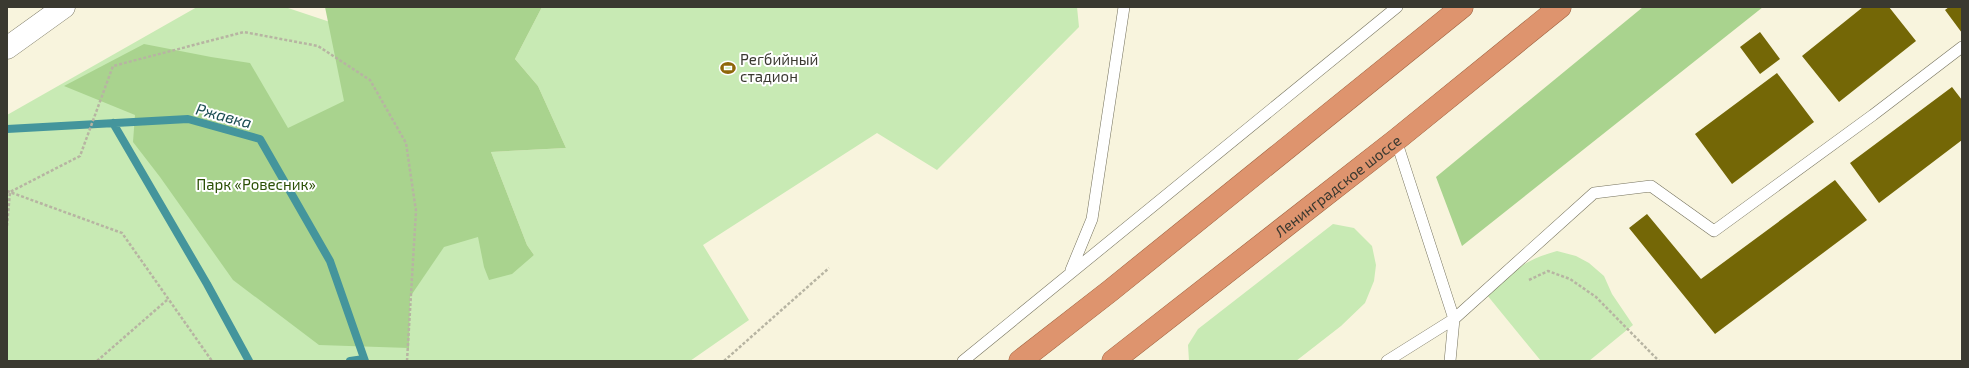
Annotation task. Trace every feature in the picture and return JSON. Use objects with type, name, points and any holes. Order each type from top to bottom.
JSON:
[{"type":"highway","points":[[1020,361],[1110,291],[1462,7]]},
{"type":"highway","name":"Ленинградское шоссе","points":[[1113,361],[1396,140],[1560,7]]},
{"type":"street","points":[[7,48],[64,7]]},
{"type":"lane","points":[[1070,272],[1092,219],[1124,7]]},
{"type":"lane","points":[[963,361],[1070,272],[1397,7]]},
{"type":"lane","points":[[1387,361],[1454,319],[1594,193],[1651,186],[1714,231],[1873,115],[1962,47]]},
{"type":"lane","points":[[1396,140],[1454,319],[1450,361]]},
{"type":"path","points":[[9,192],[80,156],[113,66],[244,32],[318,46],[370,80],[406,143],[416,211],[407,361]]},
{"type":"path","points":[[7,226],[9,192]]},
{"type":"path","points":[[9,192],[122,233],[167,300],[212,361]]},
{"type":"path","points":[[724,361],[829,268]]},
{"type":"path","points":[[1525,282],[1548,271],[1570,279],[1596,297],[1659,361]]},
{"type":"path","points":[[97,361],[167,300]]},
{"type":"green space","name":"Парк «Ровесник»","points":[[197,7],[285,7],[381,39],[465,155],[489,279],[534,255],[527,245],[491,152],[566,148],[538,86],[515,59],[542,7],[1077,7],[1079,27],[937,170],[877,133],[703,245],[749,320],[690,361],[7,361],[7,115]]},
{"type":"green space","name":"Парк «Ровесник»","points":[[325,7],[542,7],[515,59],[538,86],[566,148],[491,152],[527,245],[534,255],[512,274],[489,280],[484,267],[478,237],[444,247],[410,297],[409,348],[319,345],[233,280],[160,177],[133,142],[135,115],[64,86],[144,44],[250,63],[288,128],[344,101]]},
{"type":"green space","points":[[1643,7],[1763,7],[1462,246],[1436,177]]},
{"type":"green space","points":[[1333,224],[1354,228],[1372,246],[1376,265],[1374,281],[1365,303],[1341,326],[1296,361],[1189,361],[1188,345],[1198,329]]},
{"type":"green space","points":[[1557,251],[1576,256],[1589,263],[1604,276],[1612,294],[1633,325],[1589,361],[1541,361],[1487,295],[1511,273],[1536,258]]},
{"type":"building","points":[[1863,7],[1889,7],[1916,41],[1839,102],[1802,56]]},
{"type":"building","points":[[1949,7],[1962,7],[1962,33],[1945,10]]},
{"type":"building","points":[[1760,32],[1780,59],[1760,74],[1740,47]]},
{"type":"building","points":[[1777,73],[1814,122],[1732,184],[1695,134]]},
{"type":"building","points":[[1952,87],[1962,100],[1962,140],[1879,203],[1850,163]]},
{"type":"building","points":[[1835,180],[1867,220],[1715,334],[1629,228],[1647,214],[1701,279]]},
{"type":"waterway","name":"Ржавка","points":[[7,129],[188,119],[260,139],[330,261],[365,361]]},
{"type":"waterway","points":[[113,123],[207,284],[249,361]]},
{"type":"waterway","points":[[350,361],[364,359]]},
{"type":"place","name":"Регбийный стадион","points":[[728,68]]}]
